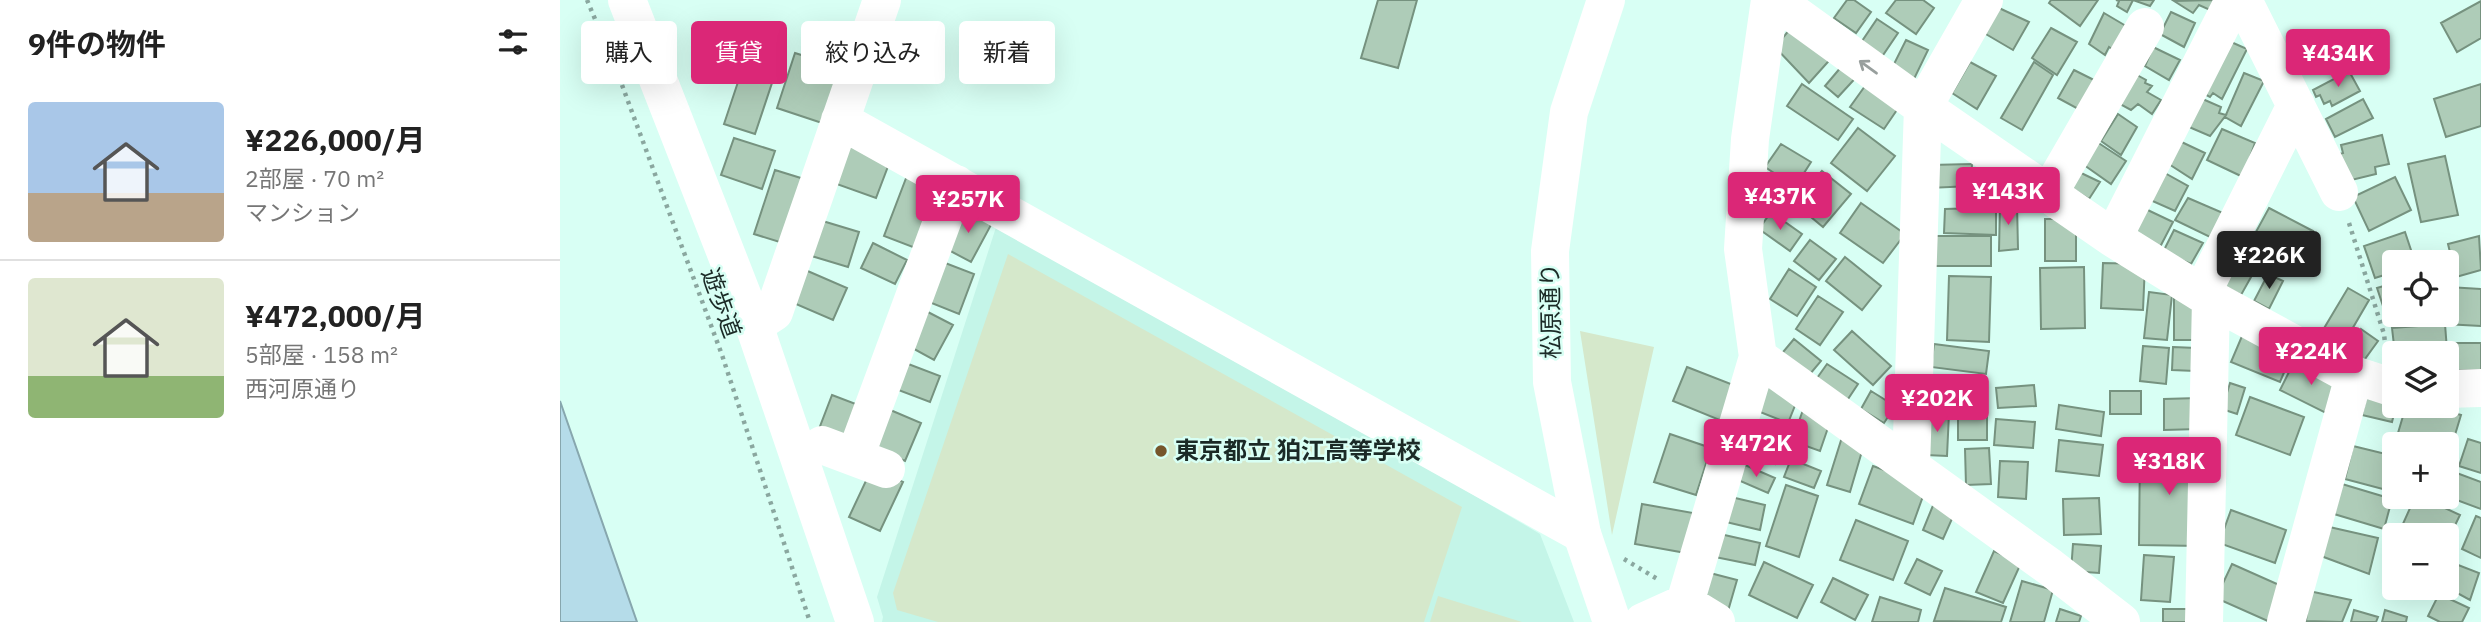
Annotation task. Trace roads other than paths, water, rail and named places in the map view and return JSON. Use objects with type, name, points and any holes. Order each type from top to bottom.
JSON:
[{"type":"street","points":[[627,0],[754,325],[855,622]]},
{"type":"street","points":[[754,325],[774,312],[883,0]]},
{"type":"street","name":"松原通り","points":[[1606,0],[1569,112],[1550,251],[1552,382],[1583,534],[1612,622]]},
{"type":"street","points":[[1643,622],[1700,613],[1758,357],[1743,249],[1751,139],[1773,0],[2113,238],[2206,296],[2354,376],[2382,385]]},
{"type":"street","points":[[1911,466],[1923,107],[1984,0]]},
{"type":"street","points":[[2113,238],[2234,0]]},
{"type":"street","points":[[2243,0],[2339,192]]},
{"type":"street","points":[[2049,194],[2145,27]]},
{"type":"street","points":[[2204,622],[2206,296],[2296,105]]},
{"type":"street","points":[[840,120],[1583,534]]},
{"type":"street","points":[[854,457],[956,184]]},
{"type":"street","points":[[1758,357],[1911,466],[2121,622]]},
{"type":"street","points":[[2286,622],[2354,376]]},
{"type":"street","points":[[2459,389],[2481,388]]},
{"type":"water","points":[[560,401],[637,622],[560,622]]},
{"type":"place","name":"東京都立 狛江高等学校","points":[[1161,451]]}]
